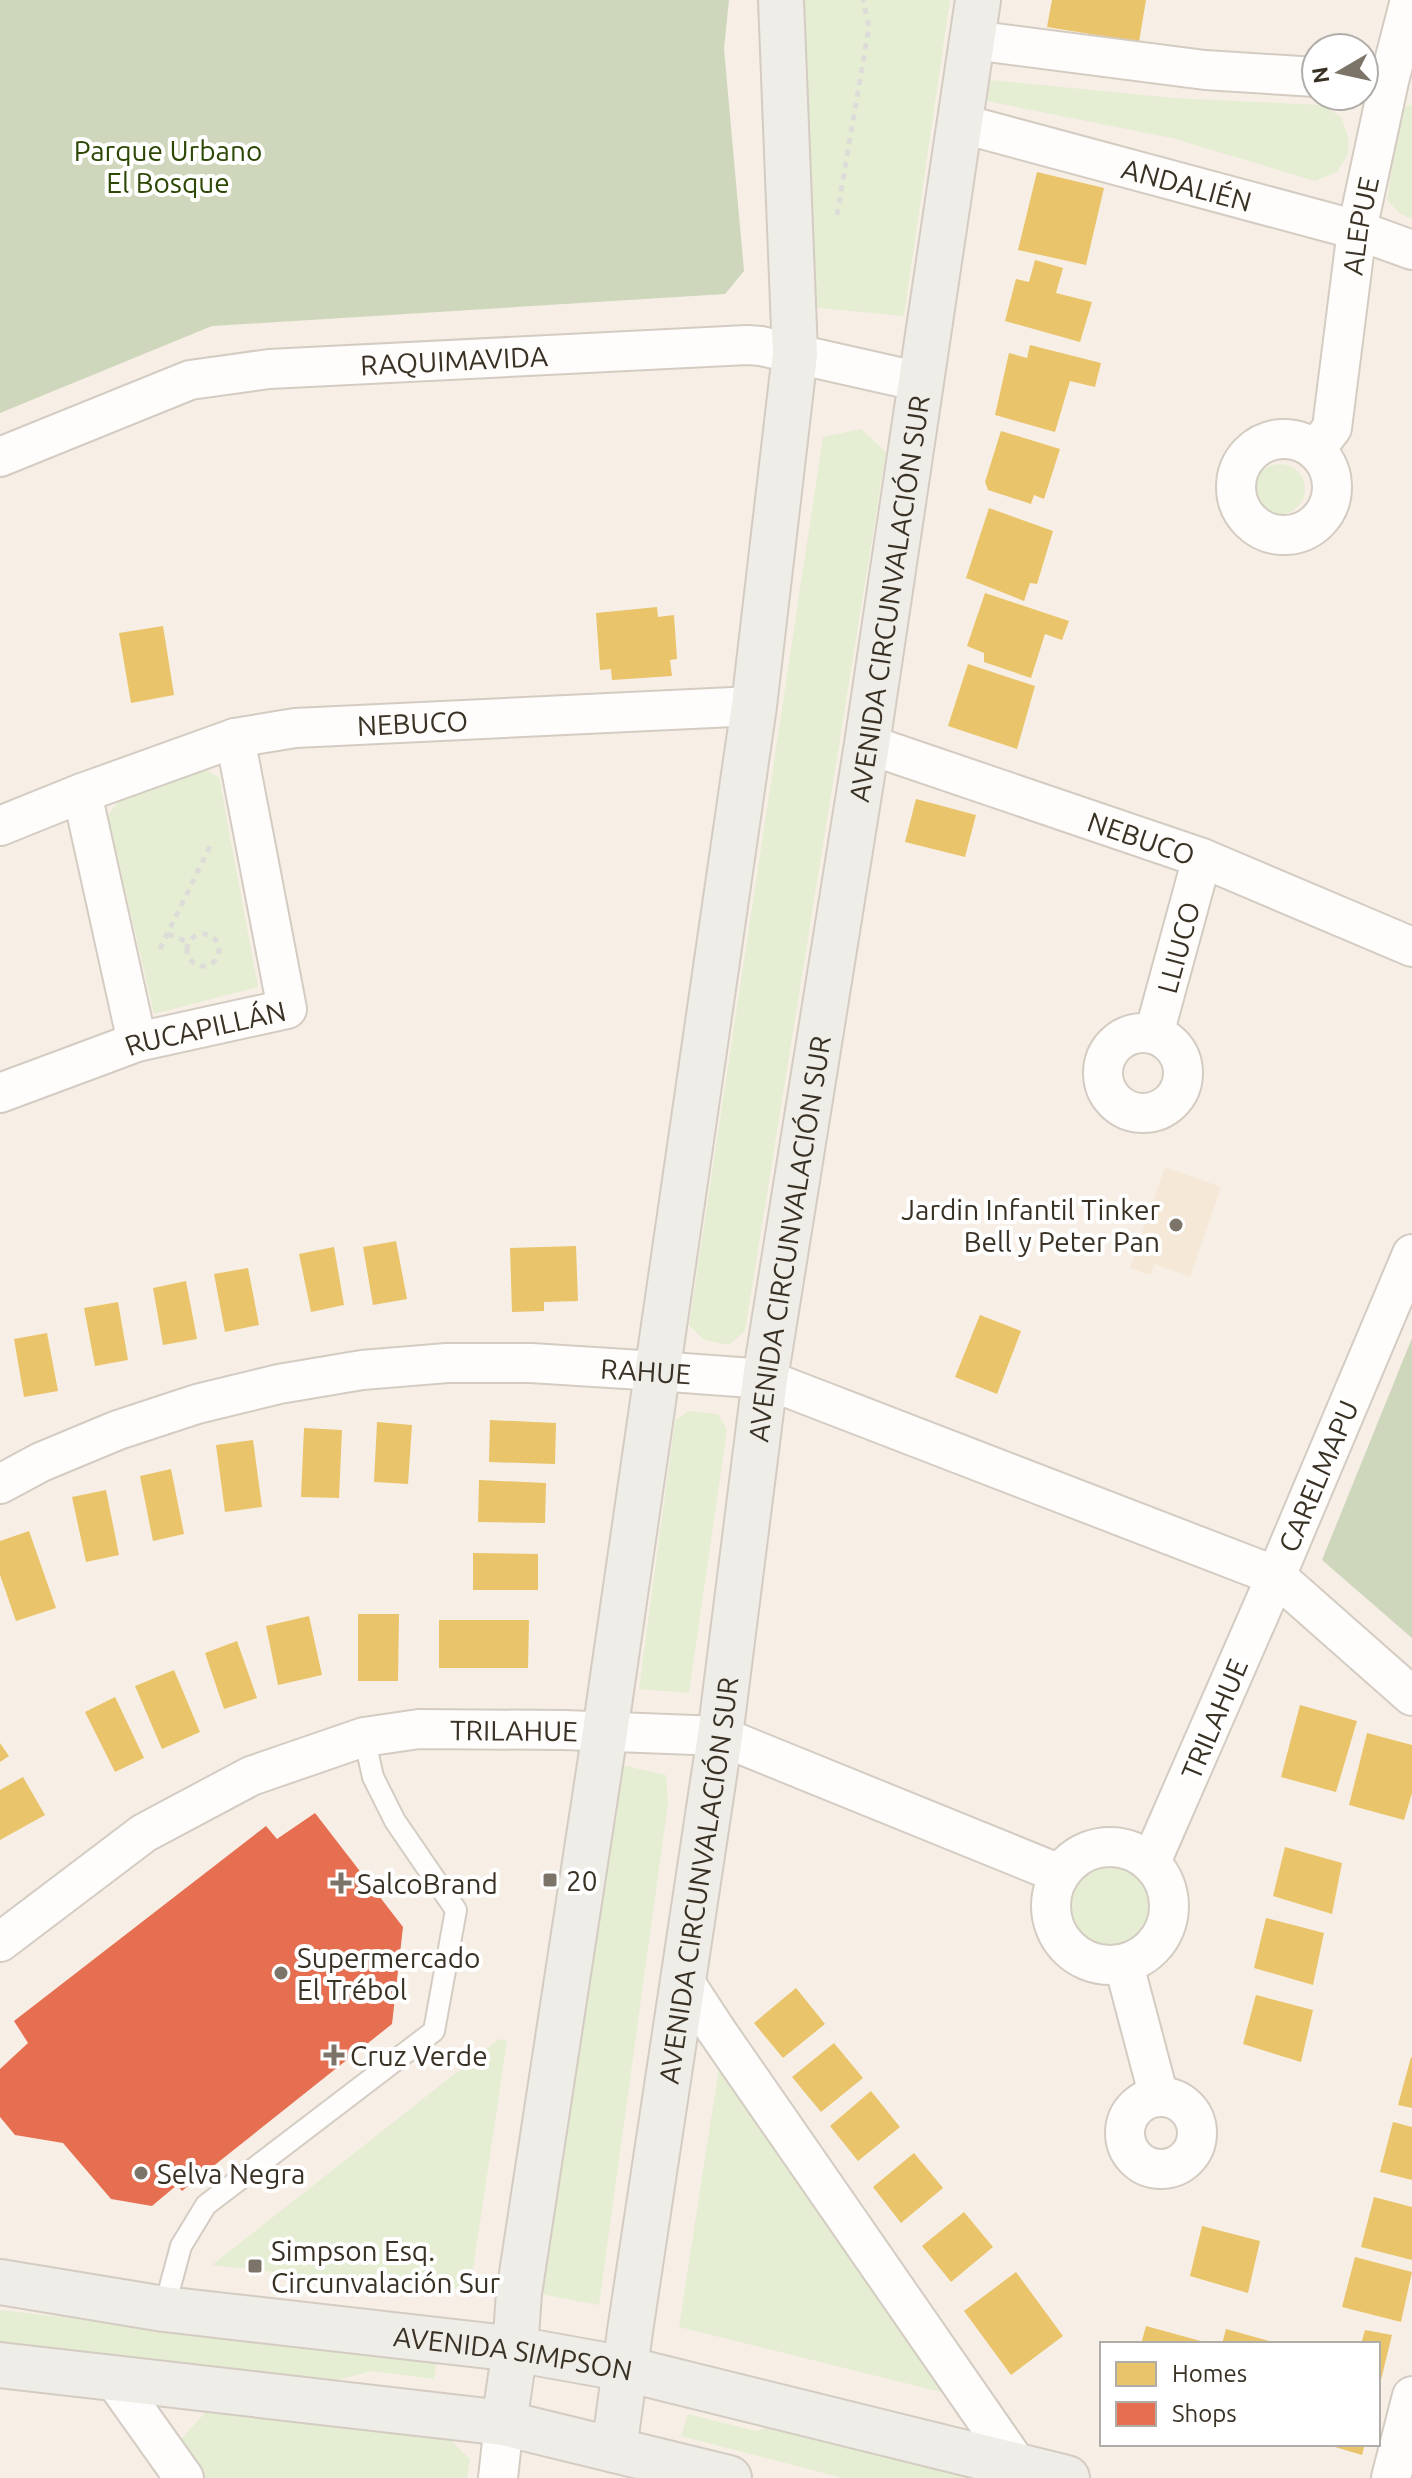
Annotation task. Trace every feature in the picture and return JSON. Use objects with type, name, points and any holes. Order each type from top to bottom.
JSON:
[{"type":"main road","points":[[504,2423],[515,2349],[519,2293],[605,1732],[754,706],[795,354],[781,0]]},
{"type":"main road","name":"AVENIDA CIRCUNVALACIÓN SUR","points":[[612,2464],[720,1736],[765,1379],[867,744],[975,20]]},
{"type":"main road","name":"AVENIDA SIMPSON","points":[[0,2282],[164,2309],[515,2349],[626,2369],[1067,2478]]},
{"type":"main road","points":[[0,2365],[504,2423],[612,2464],[729,2478]]},
{"type":"street","name":"ALEPUE","points":[[1315,450],[1332,428],[1357,230],[1388,81],[1410,0]]},
{"type":"street","points":[[975,20],[1205,70],[1300,76]]},
{"type":"street","name":"ANDALIÉN","points":[[959,123],[1357,230],[1412,250]]},
{"type":"street","name":"RAQUIMAVIDA","points":[[0,457],[190,380],[269,369],[747,345],[921,382]]},
{"type":"street","name":"NEBUCO","points":[[0,826],[235,738],[295,728],[754,706]]},
{"type":"street","name":"RUCAPILLÁN","points":[[0,1093],[134,1026],[287,1009],[235,738]]},
{"type":"street","name":"NEBUCO","points":[[867,744],[1202,858],[1412,947]]},
{"type":"street","points":[[82,793],[134,1026]]},
{"type":"street","name":"LLIUCO","points":[[1154,1034],[1202,858]]},
{"type":"street","name":"CARELMAPU","points":[[1412,1254],[1276,1576],[1412,1696]]},
{"type":"street","name":"RAHUE","points":[[0,1484],[41,1462],[118,1430],[197,1404],[362,1370],[447,1363],[531,1363],[657,1371],[765,1379],[1276,1576]]},
{"type":"street","name":"TRILAHUE","points":[[1151,1862],[1276,1576]]},
{"type":"street","name":"TRILAHUE","points":[[0,1942],[144,1833],[251,1776],[364,1737],[419,1729],[720,1736],[1060,1874]]},
{"type":"street","points":[[1113,1846],[1133,1850],[1151,1862],[1166,1883],[1170,1909],[1163,1933],[1147,1954],[1124,1965],[1106,1966],[1089,1962],[1061,1941],[1053,1925],[1050,1907],[1052,1890],[1073,1858],[1092,1848],[1113,1846]]},
{"type":"street","points":[[1124,1965],[1159,2097]]},
{"type":"street","points":[[684,1981],[1018,2466]]},
{"type":"street","points":[[113,2378],[184,2478]]},
{"type":"street","points":[[1391,2478],[1412,2396]]},
{"type":"street","points":[[498,2478],[504,2423]]},
{"type":"lane","points":[[164,2309],[181,2246],[206,2205],[434,2031],[456,1910],[395,1821],[373,1777],[364,1737]]},
{"type":"path","points":[[835,227],[869,27],[863,0]]},
{"type":"path","points":[[134,1026],[168,934],[242,780]]},
{"type":"path","points":[[168,934],[188,942]]},
{"type":"path","points":[[208,934],[218,945],[218,955],[211,964],[197,965],[188,958],[188,942],[196,935],[208,934]]},
{"type":"shaded area","name":"Jardin Infantil Tinker Bell y Peter Pan","points":[[1165,1167],[1221,1187],[1190,1277],[1154,1264],[1151,1275],[1130,1268]]},
{"type":"green space","name":"Parque Urbano El Bosque","points":[[0,0],[729,0],[724,49],[744,271],[725,294],[212,326],[0,413]]},
{"type":"green space","points":[[804,0],[950,0],[904,316],[809,307]]},
{"type":"green space","points":[[990,80],[1173,98],[1300,104],[1300,112],[1333,112],[1341,117],[1348,136],[1348,154],[1337,172],[1315,181],[1172,138],[986,101]]},
{"type":"green space","points":[[1412,104],[1412,219],[1399,213],[1387,200],[1401,109]]},
{"type":"green space","points":[[861,429],[886,452],[745,1331],[729,1345],[704,1340],[689,1325],[823,437]]},
{"type":"green space","points":[[1280,464],[1298,471],[1305,489],[1298,507],[1280,514],[1262,507],[1255,489],[1262,471]]},
{"type":"green space","points":[[197,766],[219,777],[258,987],[154,1014],[108,816],[125,792]]},
{"type":"green space","points":[[1412,1338],[1412,1638],[1322,1560]]},
{"type":"green space","points":[[689,1411],[718,1414],[727,1430],[689,1693],[639,1689],[675,1420]]},
{"type":"green space","points":[[621,1765],[666,1775],[668,1803],[599,2305],[530,2292]]},
{"type":"green space","points":[[1110,1862],[1128,1865],[1143,1876],[1154,1891],[1157,1909],[1154,1927],[1143,1942],[1128,1953],[1110,1956],[1092,1953],[1077,1942],[1066,1927],[1063,1909],[1066,1891],[1077,1876],[1092,1865]]},
{"type":"green space","points":[[499,2039],[507,2041],[472,2276],[451,2292],[212,2265]]},
{"type":"green space","points":[[720,2061],[961,2397],[679,2327]]},
{"type":"green space","points":[[0,2310],[437,2360],[434,2379],[372,2371],[329,2382],[0,2349]]},
{"type":"green space","points":[[211,2406],[441,2431],[470,2459],[467,2478],[204,2478],[178,2443]]},
{"type":"green space","points":[[688,2414],[756,2431],[776,2424],[989,2478],[843,2478],[681,2436]]},
{"type":"building: Homes","points":[[1052,0],[1146,0],[1139,42],[1047,27]]},
{"type":"building: Homes","points":[[1037,172],[1104,188],[1086,265],[1018,250]]},
{"type":"building: Homes","points":[[1035,260],[1063,268],[1056,293],[1092,302],[1080,342],[1005,321],[1016,279],[1029,282]]},
{"type":"building: Homes","points":[[1030,345],[1101,363],[1095,387],[1070,381],[1055,432],[995,415],[1009,353],[1027,358]]},
{"type":"building: Homes","points":[[1001,431],[1060,449],[1044,499],[1034,495],[1031,504],[988,490],[985,482]]},
{"type":"building: Homes","points":[[989,508],[1053,531],[1037,584],[1030,583],[1024,601],[966,578]]},
{"type":"building: Homes","points":[[985,593],[1069,621],[1062,640],[1045,634],[1031,678],[984,662],[984,653],[967,646]]},
{"type":"building: Homes","points":[[657,607],[658,617],[674,615],[677,659],[670,660],[672,676],[612,680],[611,669],[600,670],[596,613]]},
{"type":"building: Homes","points":[[163,626],[174,695],[131,703],[119,633]]},
{"type":"building: Homes","points":[[968,664],[1035,686],[1017,749],[948,726]]},
{"type":"building: Homes","points":[[916,799],[976,815],[965,857],[905,842]]},
{"type":"building: Homes","points":[[396,1241],[407,1299],[373,1305],[363,1247]]},
{"type":"building: Homes","points":[[576,1246],[578,1301],[544,1302],[544,1311],[512,1312],[510,1248]]},
{"type":"building: Homes","points":[[334,1247],[344,1305],[311,1312],[299,1254]]},
{"type":"building: Homes","points":[[248,1268],[259,1325],[225,1332],[214,1274]]},
{"type":"building: Homes","points":[[186,1281],[197,1339],[163,1345],[153,1288]]},
{"type":"building: Homes","points":[[118,1302],[128,1360],[95,1366],[84,1308]]},
{"type":"building: Homes","points":[[980,1315],[1021,1331],[997,1394],[955,1377]]},
{"type":"building: Homes","points":[[47,1333],[58,1391],[24,1397],[14,1339]]},
{"type":"building: Homes","points":[[490,1420],[556,1423],[555,1464],[489,1462]]},
{"type":"building: Homes","points":[[377,1422],[412,1425],[408,1484],[374,1482]]},
{"type":"building: Homes","points":[[304,1428],[342,1430],[339,1498],[301,1497]]},
{"type":"building: Homes","points":[[253,1440],[262,1507],[225,1512],[216,1445]]},
{"type":"building: Homes","points":[[171,1469],[184,1534],[153,1541],[140,1476]]},
{"type":"building: Homes","points":[[479,1480],[546,1483],[545,1523],[478,1522]]},
{"type":"building: Homes","points":[[106,1490],[119,1555],[86,1562],[72,1497]]},
{"type":"building: Homes","points":[[29,1531],[56,1608],[16,1621],[0,1575],[0,1541]]},
{"type":"building: Homes","points":[[473,1553],[538,1554],[538,1590],[473,1590]]},
{"type":"building: Homes","points":[[358,1614],[399,1614],[398,1681],[358,1681]]},
{"type":"building: Homes","points":[[309,1616],[322,1675],[278,1685],[266,1626]]},
{"type":"building: Homes","points":[[439,1620],[529,1620],[528,1668],[439,1668]]},
{"type":"building: Homes","points":[[237,1641],[257,1698],[224,1709],[205,1653]]},
{"type":"building: Homes","points":[[174,1670],[200,1732],[162,1749],[135,1686]]},
{"type":"building: Homes","points":[[115,1697],[144,1758],[115,1772],[85,1712]]},
{"type":"building: Homes","points":[[1300,1705],[1357,1721],[1336,1792],[1281,1777]]},
{"type":"building: Homes","points":[[1367,1733],[1412,1745],[1412,1793],[1404,1820],[1349,1805]]},
{"type":"building: Homes","points":[[0,1743],[9,1756],[0,1762]]},
{"type":"building: Homes","points":[[23,1777],[45,1815],[0,1840],[0,1790]]},
{"type":"building: Homes","points":[[1285,1847],[1342,1863],[1332,1914],[1273,1896]]},
{"type":"building: Homes","points":[[1266,1918],[1324,1933],[1313,1985],[1254,1968]]},
{"type":"building: Homes","points":[[796,1988],[825,2024],[783,2058],[754,2023]]},
{"type":"building: Homes","points":[[1256,1995],[1313,2010],[1301,2062],[1243,2044]]},
{"type":"building: Homes","points":[[834,2043],[863,2078],[821,2112],[792,2077]]},
{"type":"building: Homes","points":[[1412,2057],[1412,2108],[1398,2105]]},
{"type":"building: Homes","points":[[871,2091],[900,2127],[858,2161],[830,2126]]},
{"type":"building: Homes","points":[[1393,2122],[1412,2127],[1412,2180],[1380,2172]]},
{"type":"building: Homes","points":[[914,2153],[943,2188],[901,2223],[873,2187]]},
{"type":"building: Homes","points":[[1374,2197],[1412,2207],[1412,2260],[1361,2247]]},
{"type":"building: Homes","points":[[964,2212],[993,2247],[951,2282],[922,2246]]},
{"type":"building: Homes","points":[[1202,2226],[1260,2241],[1248,2293],[1190,2276]]},
{"type":"building: Homes","points":[[1355,2257],[1412,2272],[1401,2322],[1342,2307]]},
{"type":"building: Homes","points":[[1016,2272],[1063,2336],[1011,2375],[964,2311]]},
{"type":"building: Homes","points":[[1146,2326],[1204,2342],[1142,2342]]},
{"type":"building: Homes","points":[[1226,2329],[1273,2342],[1223,2342]]},
{"type":"building: Homes","points":[[1365,2330],[1392,2335],[1380,2384],[1380,2342],[1362,2342]]},
{"type":"building: Homes","points":[[1332,2446],[1364,2446],[1362,2455]]},
{"type":"building: Shops","points":[[315,1813],[403,1927],[392,2024],[182,2191],[177,2185],[152,2206],[111,2199],[63,2143],[15,2135],[0,2117],[0,2069],[28,2043],[14,2021],[266,1826],[277,1839]]},
{"type":"place","name":"Jardin Infantil Tinker Bell y Peter Pan","points":[[1176,1225]]},
{"type":"place","name":"20","points":[[550,1880]]},
{"type":"place","name":"SalcoBrand","points":[[341,1883]]},
{"type":"place","name":"Supermercado El Trébol","points":[[281,1973]]},
{"type":"place","name":"Cruz Verde","points":[[334,2055]]},
{"type":"place","name":"Selva Negra","points":[[141,2173]]},
{"type":"place","name":"Simpson Esq. Circunvalación Sur","points":[[255,2266]]}]
